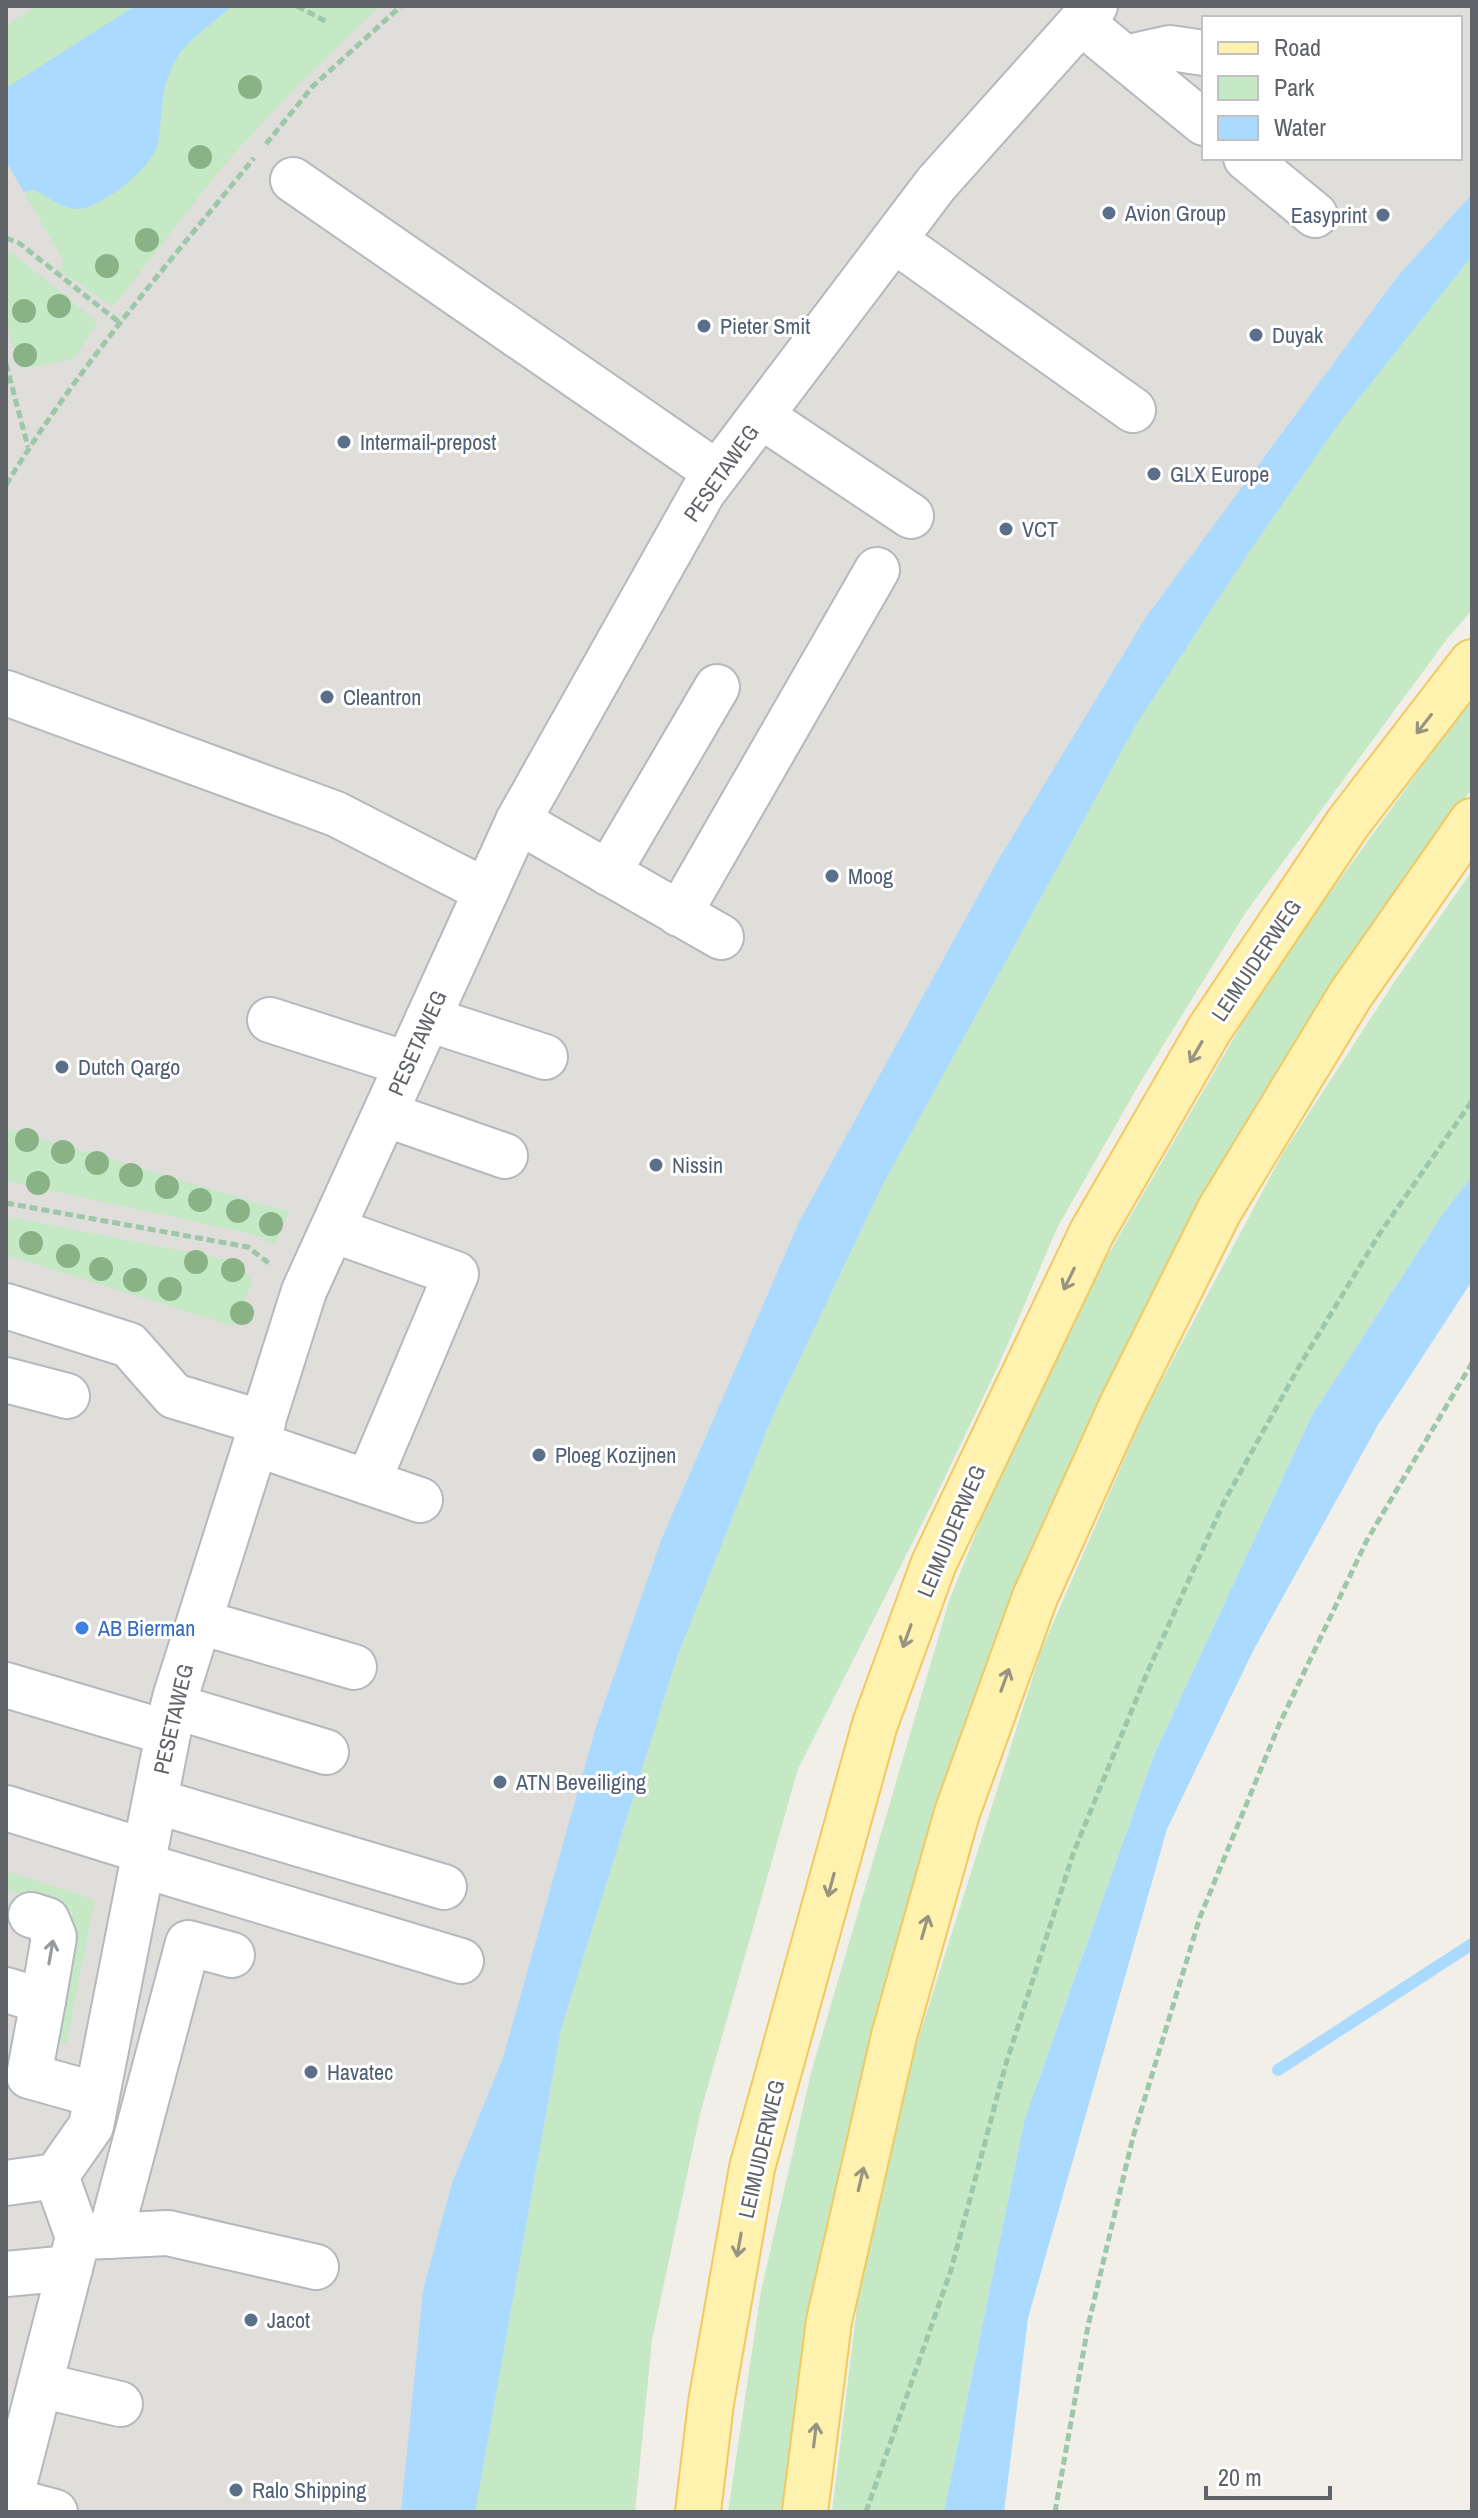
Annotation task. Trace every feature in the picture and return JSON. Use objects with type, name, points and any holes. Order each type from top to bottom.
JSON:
[{"type":"main road","name":"LEIMUIDERWEG","points":[[698,2512],[711,2403],[752,2168],[875,1724],[934,1563],[1092,1232],[1209,1030],[1348,823],[1472,662]]},
{"type":"main road","points":[[805,2512],[829,2321],[894,2036],[957,1813],[1035,1597],[1121,1407],[1219,1211],[1351,994],[1472,821]]},
{"type":"street","points":[[1088,14],[1125,58],[1202,121]]},
{"type":"street","name":"PESETAWEG","points":[[56,2176],[91,2126],[171,1720],[304,1291],[518,821],[717,473],[936,184],[1088,14]]},
{"type":"street","points":[[1125,58],[1170,48],[1202,53]]},
{"type":"street","points":[[1248,160],[1315,215]]},
{"type":"street","points":[[293,180],[717,473]]},
{"type":"street","points":[[894,240],[1133,410]]},
{"type":"street","points":[[761,416],[911,516]]},
{"type":"street","points":[[679,914],[877,570]]},
{"type":"street","points":[[608,873],[717,687]]},
{"type":"street","points":[[6,693],[336,814],[486,891]]},
{"type":"street","points":[[518,821],[721,937]]},
{"type":"street","points":[[428,1019],[545,1057]]},
{"type":"street","points":[[270,1020],[407,1064]]},
{"type":"street","points":[[385,1114],[505,1156]]},
{"type":"street","points":[[333,1230],[456,1274],[368,1482]]},
{"type":"street","points":[[6,1306],[129,1345],[174,1396],[368,1482],[420,1500]]},
{"type":"street","points":[[6,1380],[67,1396]]},
{"type":"street","points":[[200,1622],[354,1667]]},
{"type":"street","points":[[6,1685],[326,1752]]},
{"type":"street","points":[[155,1801],[444,1887]]},
{"type":"street","points":[[6,1808],[143,1858],[461,1961]]},
{"type":"street","points":[[31,1915],[47,1920],[54,1937],[24,1995],[15,2075],[97,2095]]},
{"type":"street","points":[[55,2512],[9,2496],[30,2379],[86,2247],[188,1943],[232,1955]]},
{"type":"street","points":[[6,2183],[56,2176],[86,2247]]},
{"type":"street","points":[[6,2274],[86,2247],[168,2233],[316,2267]]},
{"type":"street","points":[[30,2379],[120,2404]]},
{"type":"path","points":[[297,6],[327,22]]},
{"type":"path","points":[[265,145],[313,86],[401,6]]},
{"type":"path","points":[[6,485],[29,448],[120,323],[255,157]]},
{"type":"path","points":[[6,238],[19,243],[120,323]]},
{"type":"path","points":[[6,364],[29,448]]},
{"type":"path","points":[[866,2512],[951,2270],[1005,2067],[1073,1854],[1147,1673],[1224,1502],[1301,1363],[1380,1233],[1472,1101]]},
{"type":"path","points":[[6,1203],[248,1247],[304,1291]]},
{"type":"path","points":[[1055,2512],[1088,2326],[1133,2137],[1200,1917],[1279,1725],[1367,1540],[1472,1363]]},
{"type":"shaded area","points":[[6,6],[1472,6],[1472,327],[896,1217],[546,2512],[6,2512]]},
{"type":"green space","points":[[36,6],[380,6],[300,83],[222,167],[113,307],[59,270],[64,262],[6,161],[6,26]]},
{"type":"green space","points":[[11,252],[97,322],[74,359],[20,369],[6,323],[6,253]]},
{"type":"green space","points":[[1472,256],[1472,610],[1447,639],[1246,912],[1141,1081],[1057,1228],[1000,1362],[933,1502],[798,1769],[700,2114],[652,2340],[635,2512],[475,2512],[561,2029],[677,1657],[773,1415],[883,1184],[1137,723],[1249,552],[1340,422]]},
{"type":"green space","points":[[1472,698],[1472,788],[1300,1036],[1159,1286],[1058,1495],[785,2512],[728,2512],[761,2291],[811,2073],[949,1601],[997,1480],[1101,1267],[1271,974]]},
{"type":"green space","points":[[1472,871],[1472,1176],[1442,1215],[1312,1415],[1154,1755],[1025,2118],[944,2512],[832,2512],[860,2282],[913,2056],[1041,1651],[1144,1414],[1283,1153],[1395,981]]},
{"type":"green space","points":[[6,1128],[290,1211],[275,1244],[252,1234],[6,1181]]},
{"type":"green space","points":[[6,1216],[238,1262],[253,1282],[233,1326],[6,1255]]},
{"type":"green space","points":[[6,1871],[95,1900],[66,2044],[49,2039],[73,1911],[6,1890]]},
{"type":"water","points":[[135,6],[232,6],[193,39],[175,61],[164,93],[158,144],[147,163],[126,184],[101,201],[80,209],[62,206],[35,190],[24,192],[6,161],[6,88]]},
{"type":"water","points":[[1472,194],[1472,256],[1340,422],[1249,552],[1137,723],[883,1184],[773,1415],[677,1657],[561,2029],[475,2512],[401,2512],[423,2291],[452,2183],[503,2058],[595,1730],[662,1538],[799,1222],[994,867],[1146,617],[1398,276]]},
{"type":"water","points":[[1472,1176],[1472,1281],[1378,1425],[1253,1651],[1167,1829],[1028,2318],[1004,2512],[944,2512],[1025,2118],[1154,1755],[1312,1415],[1442,1215]]},
{"type":"waterway","points":[[1278,2070],[1472,1944]]},
{"type":"place","name":"Avion Group","points":[[1109,213]]},
{"type":"place","name":"Easyprint","points":[[1383,215]]},
{"type":"place","name":"Pieter Smit","points":[[704,326]]},
{"type":"place","name":"Duyak","points":[[1256,335]]},
{"type":"place","name":"Intermail-prepost","points":[[344,442]]},
{"type":"place","name":"GLX Europe","points":[[1154,474]]},
{"type":"place","name":"VCT","points":[[1006,529]]},
{"type":"place","name":"Cleantron","points":[[327,697]]},
{"type":"place","name":"Moog","points":[[832,876]]},
{"type":"place","name":"Dutch Qargo","points":[[62,1067]]},
{"type":"place","name":"Nissin","points":[[656,1165]]},
{"type":"place","name":"Ploeg Kozijnen","points":[[539,1455]]},
{"type":"place","name":"AB Bierman","points":[[82,1628]]},
{"type":"place","name":"ATN Beveiliging","points":[[500,1782]]},
{"type":"place","name":"Havatec","points":[[311,2072]]},
{"type":"place","name":"Jacot","points":[[251,2320]]},
{"type":"place","name":"Ralo Shipping","points":[[236,2490]]}]
